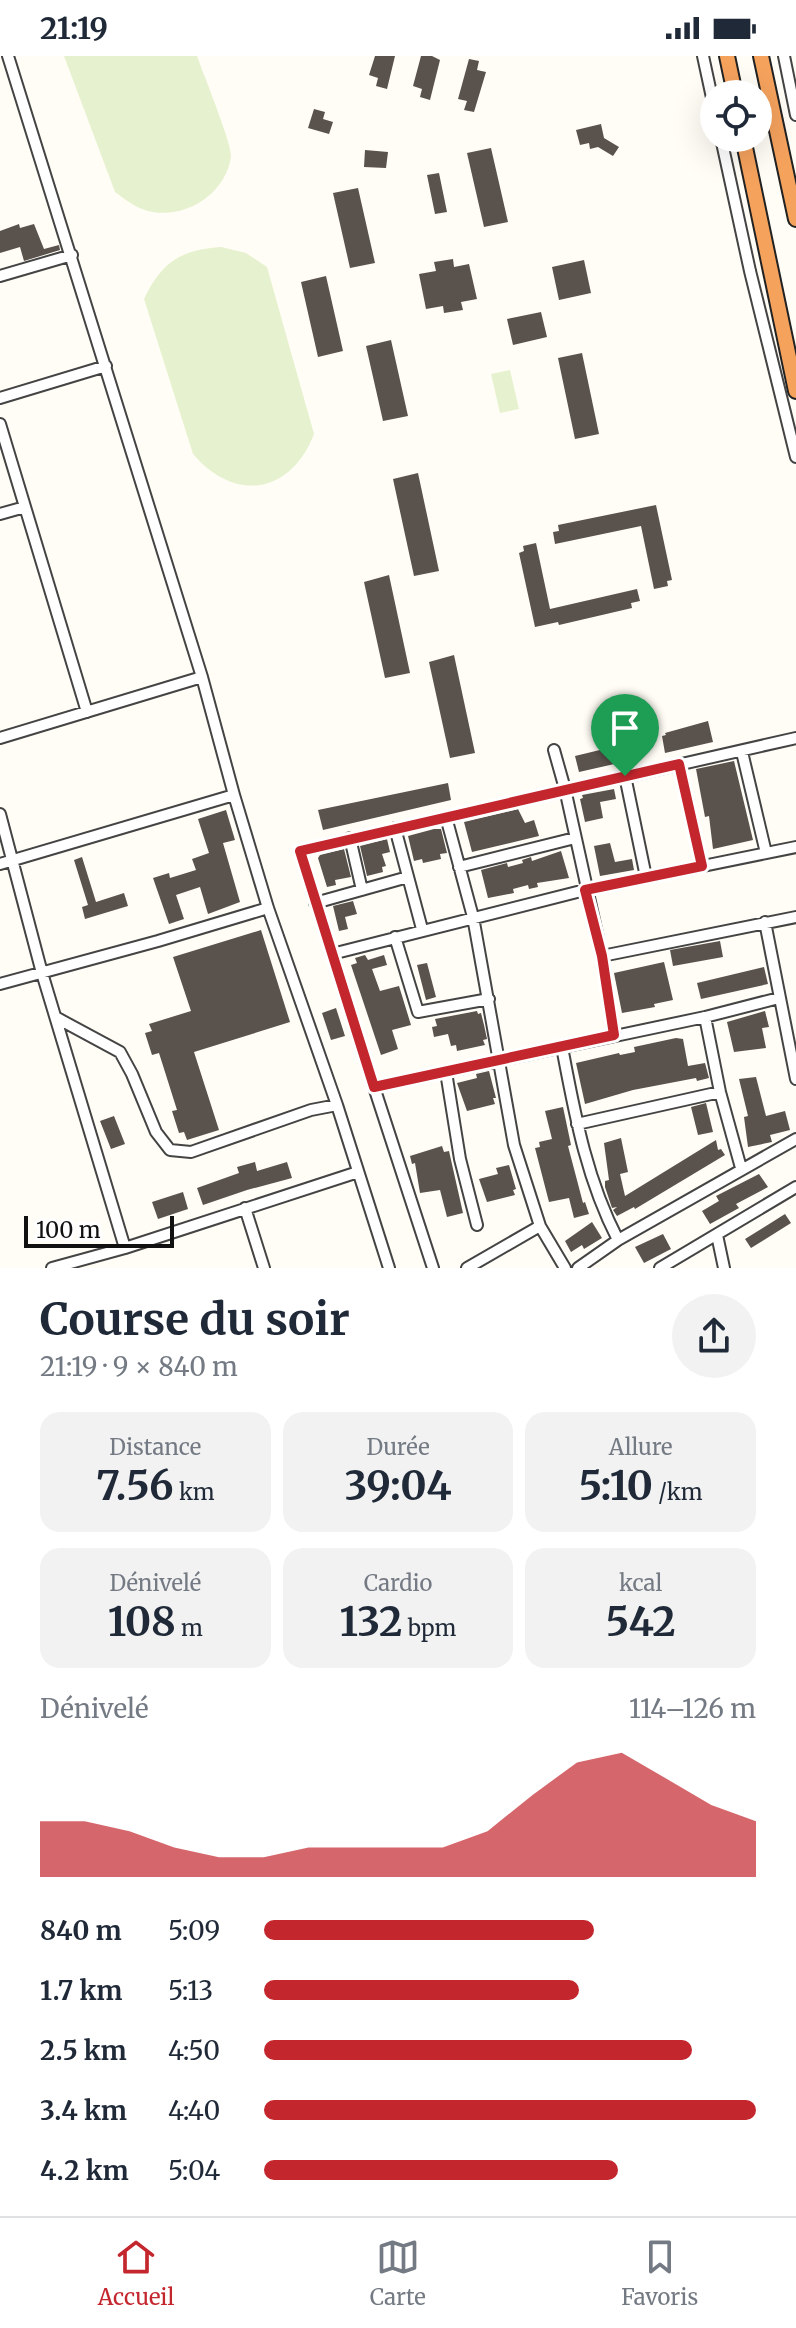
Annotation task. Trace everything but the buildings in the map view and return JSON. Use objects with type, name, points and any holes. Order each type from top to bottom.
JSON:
[{"type":"highway","points":[[727,56],[732,80]]},
{"type":"highway","points":[[761,56],[796,219]]},
{"type":"highway","points":[[746,152],[790,338],[796,391]]},
{"type":"street","points":[[703,56],[708,80]]},
{"type":"street","points":[[784,56],[796,115]]},
{"type":"street","points":[[5,59],[72,255],[202,677],[268,908],[337,1105],[389,1268]]},
{"type":"street","points":[[724,152],[796,457]]},
{"type":"street","points":[[0,276],[72,255]]},
{"type":"street","points":[[0,398],[106,366]]},
{"type":"street","points":[[0,424],[87,712]]},
{"type":"street","points":[[0,514],[25,507]]},
{"type":"street","points":[[0,738],[202,677]]},
{"type":"street","points":[[433,1268],[300,851],[796,738]]},
{"type":"street","points":[[554,750],[602,956],[614,1035]]},
{"type":"street","points":[[742,752],[766,853]]},
{"type":"street","points":[[679,764],[702,866]]},
{"type":"street","points":[[625,776],[646,877]]},
{"type":"street","points":[[0,864],[234,795]]},
{"type":"street","points":[[0,814],[42,973],[125,1248]]},
{"type":"street","points":[[446,817],[473,917],[514,1145],[540,1226],[565,1268]]},
{"type":"street","points":[[395,828],[422,929]]},
{"type":"street","points":[[350,838],[362,890]]},
{"type":"street","points":[[459,867],[575,838]]},
{"type":"street","points":[[332,954],[585,890],[796,847]]},
{"type":"street","points":[[315,903],[408,877]]},
{"type":"street","points":[[0,984],[268,908]]},
{"type":"street","points":[[602,956],[796,917]]},
{"type":"street","points":[[765,922],[796,1079]]},
{"type":"street","points":[[395,937],[418,1012],[489,999]]},
{"type":"street","points":[[374,1087],[705,1017],[779,998]]},
{"type":"street","points":[[705,1017],[720,1092],[741,1168]]},
{"type":"street","points":[[57,1018],[120,1052],[156,1132],[170,1150],[191,1152],[311,1110],[337,1105]]},
{"type":"street","points":[[562,1047],[577,1124],[599,1204],[618,1240]]},
{"type":"street","points":[[446,1072],[460,1159],[477,1225]]},
{"type":"street","points":[[577,1124],[720,1092]]},
{"type":"street","points":[[578,1268],[618,1240],[796,1139]]},
{"type":"street","points":[[52,1268],[125,1248],[358,1172]]},
{"type":"street","points":[[660,1268],[796,1187]]},
{"type":"street","points":[[245,1208],[264,1268]]},
{"type":"street","points":[[467,1268],[540,1226]]},
{"type":"street","points":[[717,1235],[724,1268]]},
{"type":"green space","points":[[64,56],[197,56],[231,156],[228,169],[214,191],[192,206],[166,213],[143,209],[115,192]]},
{"type":"green space","points":[[221,247],[246,253],[267,267],[314,434],[304,454],[291,469],[277,480],[261,485],[244,485],[226,480],[209,470],[193,454],[144,299],[158,276],[174,260],[194,251]]},
{"type":"green space","points":[[510,370],[519,409],[500,413],[491,374]]},
{"type":"route","points":[[679,764],[702,866],[585,890],[602,956],[614,1035],[374,1087],[300,851],[625,776],[679,764]]}]
